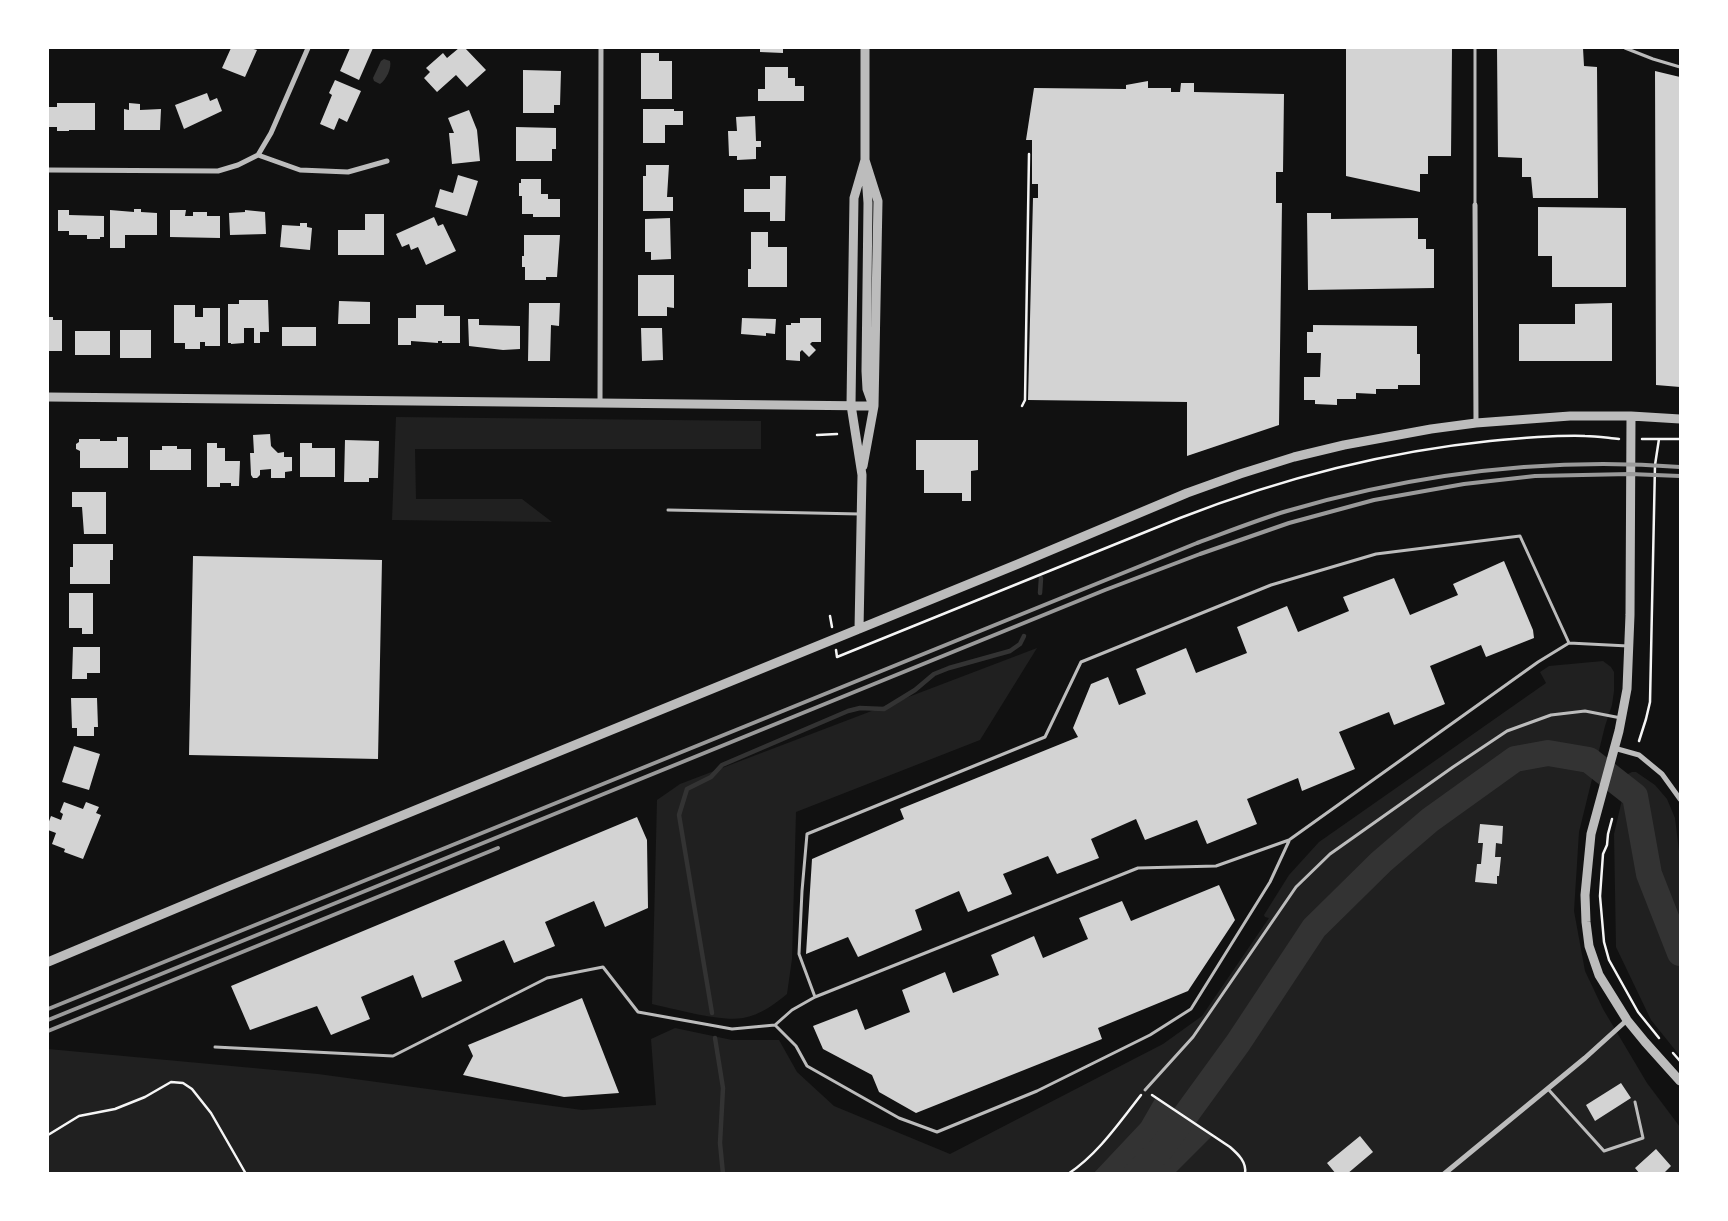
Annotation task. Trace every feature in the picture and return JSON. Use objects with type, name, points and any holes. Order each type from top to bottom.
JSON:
[{"type":"street","points":[[48,170],[218,172],[238,165],[258,155],[271,134],[308,48]]},
{"type":"street","points":[[600,402],[601,48]]},
{"type":"street","points":[[862,475],[851,406],[854,198],[865,160],[866,48]]},
{"type":"street","points":[[258,155],[300,170],[348,172],[387,161]]},
{"type":"street","points":[[859,629],[862,475],[874,406],[878,201],[865,160]]},
{"type":"street","points":[[1475,205],[1476,423]]},
{"type":"street","points":[[48,397],[874,406]]},
{"type":"street","points":[[48,962],[262,872],[1188,493],[1240,474],[1294,457],[1352,444],[1404,433],[1476,423],[1570,416],[1631,416],[1680,419]]},
{"type":"street","points":[[1631,416],[1629,646],[1626,695],[1619,731],[1591,834],[1585,895],[1586,922],[1589,946],[1599,975],[1627,1020],[1644,1042],[1680,1081]]},
{"type":"street","points":[[1614,748],[1639,756],[1662,774],[1680,799]]},
{"type":"street","points":[[1444,1174],[1585,1058],[1627,1020]]},
{"type":"lane","points":[[1475,205],[1476,48]]},
{"type":"lane","points":[[1625,48],[1652,60],[1680,68]]},
{"type":"lane","points":[[668,510],[861,514]]},
{"type":"lane","points":[[815,997],[799,954],[807,834],[1045,737],[1081,662],[1271,585],[1376,554],[1520,536],[1569,643]]},
{"type":"lane","points":[[216,1047],[393,1056],[547,978],[603,967],[638,1012],[732,1029],[775,1025],[792,1010],[815,997],[1138,868],[1216,866],[1289,840],[1538,662],[1569,643],[1629,646]]},
{"type":"lane","points":[[1144,1090],[1193,1037],[1296,887],[1330,854],[1452,767],[1508,731],[1551,715],[1585,711],[1622,718]]},
{"type":"lane","points":[[775,1025],[796,1046],[807,1066],[899,1118],[937,1132],[1037,1090],[1150,1035],[1191,1008],[1270,882],[1289,840]]},
{"type":"lane","points":[[1547,1089],[1604,1151],[1643,1138],[1635,1102]]},
{"type":"path","points":[[1022,406],[1025,400],[1030,246],[1028,226],[1029,154]]},
{"type":"path","points":[[1028,226],[1032,225]]},
{"type":"path","points":[[817,435],[837,434]]},
{"type":"path","points":[[837,657],[1204,508],[1301,476],[1450,445],[1539,437],[1585,436],[1614,438]]},
{"type":"path","points":[[1654,439],[1680,439]]},
{"type":"path","points":[[1638,741],[1650,702],[1655,465],[1658,439]]},
{"type":"path","points":[[1612,819],[1607,845],[1603,854],[1600,896],[1604,942],[1609,960],[1638,1012],[1664,1044]]},
{"type":"path","points":[[1669,1050],[1680,1061]]},
{"type":"path","points":[[48,1135],[79,1116],[115,1109],[145,1097],[171,1082],[183,1083],[192,1089],[211,1113],[246,1174]]},
{"type":"path","points":[[1068,1174],[1078,1167],[1109,1136],[1144,1090]]},
{"type":"path","points":[[1156,1098],[1230,1147],[1240,1156],[1246,1169],[1245,1174]]},
{"type":"shaded area","points":[[384,59],[390,61],[390,67],[386,77],[380,84],[374,81],[373,78],[381,61]]},
{"type":"shaded area","points":[[396,417],[761,421],[761,449],[415,449],[416,499],[522,499],[552,522],[392,520]]},
{"type":"shaded area","points":[[1037,648],[980,740],[796,812],[792,959],[787,994],[761,1012],[749,1017],[734,1019],[698,1014],[652,1004],[657,800],[680,784]]},
{"type":"shaded area","points":[[1603,661],[1614,672],[1614,691],[1579,832],[1574,911],[1585,971],[1603,1009],[1647,1083],[1680,1127],[1680,1173],[48,1173],[48,1049],[318,1074],[582,1110],[656,1105],[651,1039],[675,1028],[732,1040],[779,1040],[797,1072],[834,1106],[950,1154],[1163,1044],[1202,1016],[1269,918],[1264,915],[1289,875],[1319,842],[1546,683],[1540,672],[1549,666]]},
{"type":"shaded area","points":[[1636,772],[1655,785],[1667,799],[1675,818],[1680,859],[1680,1056],[1651,1020],[1616,947],[1614,834],[1628,774]]},
{"type":"shaded area","points":[[1156,1097],[1213,1135],[1175,1173],[1093,1174],[1141,1123]]},
{"type":"building","points":[[231,48],[257,50],[245,77],[222,68]]},
{"type":"building","points":[[350,48],[373,48],[359,80],[340,71]]},
{"type":"building","points":[[459,48],[465,48],[486,70],[467,87],[456,75],[437,92],[424,78],[430,72],[426,68],[443,53],[447,58]]},
{"type":"building","points":[[760,48],[783,48],[783,53],[760,52]]},
{"type":"building","points":[[1346,48],[1452,48],[1451,156],[1428,156],[1428,174],[1420,174],[1420,192],[1346,176]]},
{"type":"building","points":[[1497,48],[1583,48],[1584,66],[1597,67],[1598,198],[1533,198],[1531,177],[1522,177],[1522,158],[1498,157]]},
{"type":"building","points":[[641,53],[659,53],[659,61],[672,61],[672,99],[641,99]]},
{"type":"building","points":[[765,67],[788,67],[788,78],[795,78],[795,86],[804,86],[804,101],[758,101],[758,89],[765,89]]},
{"type":"building","points":[[523,70],[561,71],[560,105],[554,105],[554,113],[523,113]]},
{"type":"building","points":[[1655,71],[1680,77],[1680,387],[1656,385]]},
{"type":"building","points":[[335,80],[361,91],[347,122],[339,118],[334,130],[320,124],[332,95],[329,93]]},
{"type":"building","points":[[1148,81],[1148,88],[1171,88],[1171,92],[1180,92],[1181,83],[1194,83],[1194,92],[1284,94],[1283,172],[1276,172],[1276,203],[1282,203],[1279,425],[1187,456],[1187,402],[1028,400],[1033,198],[1038,198],[1038,184],[1032,184],[1032,140],[1026,140],[1034,88],[1126,89],[1126,85]]},
{"type":"building","points":[[207,93],[210,101],[217,98],[222,111],[184,129],[175,105]]},
{"type":"building","points":[[57,103],[95,103],[95,130],[57,131],[57,127],[48,127],[48,107],[57,107]]},
{"type":"building","points":[[129,103],[140,104],[140,110],[161,109],[160,130],[124,130],[124,109],[129,110]]},
{"type":"building","points":[[643,109],[674,109],[674,111],[683,111],[683,125],[665,125],[665,143],[643,143]]},
{"type":"building","points":[[469,110],[477,130],[480,161],[452,164],[449,133],[454,133],[448,118]]},
{"type":"building","points":[[755,116],[756,141],[761,141],[761,147],[756,147],[756,159],[737,160],[737,156],[729,156],[728,131],[737,131],[736,117]]},
{"type":"building","points":[[516,127],[556,128],[556,149],[552,149],[552,161],[516,161]]},
{"type":"building","points":[[646,165],[669,165],[667,197],[673,197],[673,211],[643,211],[643,176],[646,176]]},
{"type":"building","points":[[458,175],[478,181],[467,216],[435,207],[440,189],[453,193]]},
{"type":"building","points":[[770,176],[786,176],[785,221],[770,221],[770,212],[744,212],[744,189],[770,189]]},
{"type":"building","points":[[521,179],[541,179],[541,194],[548,194],[548,199],[560,199],[560,217],[533,217],[533,214],[522,214],[522,196],[519,196],[519,183],[521,183]]},
{"type":"building","points":[[1538,207],[1626,208],[1626,287],[1552,287],[1552,256],[1538,256]]},
{"type":"building","points":[[134,209],[141,209],[141,212],[157,213],[157,235],[125,235],[125,248],[110,248],[110,210],[134,212]]},
{"type":"building","points":[[58,210],[69,210],[69,215],[104,216],[104,237],[100,237],[100,239],[87,239],[87,235],[69,235],[69,231],[58,231]]},
{"type":"building","points":[[170,210],[186,210],[185,216],[193,216],[193,212],[207,212],[207,216],[220,216],[220,238],[170,237]]},
{"type":"building","points":[[245,210],[265,212],[266,234],[230,235],[229,213],[245,212]]},
{"type":"building","points":[[1307,213],[1331,213],[1331,219],[1418,218],[1418,239],[1426,239],[1426,249],[1434,249],[1434,288],[1308,290]]},
{"type":"building","points":[[365,214],[384,214],[384,255],[338,255],[338,230],[365,230]]},
{"type":"building","points":[[434,217],[438,226],[443,224],[456,251],[426,265],[418,247],[411,250],[409,244],[402,247],[396,234]]},
{"type":"building","points":[[670,218],[671,259],[651,260],[651,252],[645,252],[645,219]]},
{"type":"building","points":[[300,223],[307,223],[307,227],[312,228],[310,250],[280,247],[282,225],[300,226]]},
{"type":"building","points":[[751,232],[768,232],[768,247],[787,247],[787,287],[748,287],[748,269],[751,269]]},
{"type":"building","points":[[524,235],[560,235],[557,277],[546,277],[546,280],[525,280],[525,267],[522,267]]},
{"type":"building","points":[[638,275],[674,275],[674,308],[667,307],[667,316],[638,316]]},
{"type":"building","points":[[239,300],[268,300],[269,332],[260,332],[260,343],[254,343],[254,328],[244,328],[244,343],[228,343],[228,304],[239,304]]},
{"type":"building","points":[[339,301],[370,302],[370,324],[338,324]]},
{"type":"building","points":[[529,303],[560,303],[559,326],[551,325],[550,361],[528,361]]},
{"type":"building","points":[[1612,303],[1612,361],[1519,361],[1519,324],[1575,324],[1575,304]]},
{"type":"building","points":[[174,305],[195,305],[195,317],[203,317],[203,308],[220,308],[220,346],[205,346],[205,342],[200,342],[200,349],[185,349],[185,343],[174,343]]},
{"type":"building","points":[[416,305],[444,305],[444,316],[460,316],[460,343],[411,341],[411,345],[398,345],[398,318],[416,318]]},
{"type":"building","points":[[48,317],[53,317],[53,320],[62,320],[62,351],[48,351]]},
{"type":"building","points":[[742,318],[776,319],[775,334],[766,333],[766,336],[741,334]]},
{"type":"building","points":[[800,318],[821,318],[821,342],[812,342],[810,344],[816,350],[809,357],[802,350],[800,352],[800,361],[786,360],[786,325],[800,323]]},
{"type":"building","points":[[468,319],[479,319],[479,325],[520,326],[520,349],[503,350],[469,346]]},
{"type":"building","points":[[1313,325],[1417,326],[1417,354],[1420,354],[1420,385],[1398,385],[1398,389],[1376,389],[1376,394],[1356,393],[1356,399],[1337,399],[1337,405],[1315,404],[1315,400],[1304,400],[1304,377],[1320,377],[1321,353],[1307,353],[1307,332],[1313,332]]},
{"type":"building","points":[[282,327],[316,327],[316,346],[282,346]]},
{"type":"building","points":[[641,328],[662,328],[663,360],[642,361]]},
{"type":"building","points":[[120,330],[151,330],[151,358],[120,358]]},
{"type":"building","points":[[75,331],[110,331],[110,355],[75,355]]},
{"type":"building","points":[[270,434],[271,446],[278,453],[284,452],[284,457],[292,457],[292,471],[285,472],[285,478],[271,478],[271,469],[260,470],[260,475],[257,478],[253,478],[251,475],[250,453],[254,453],[253,435]]},
{"type":"building","points":[[117,437],[128,437],[128,468],[80,468],[80,451],[76,449],[79,439],[117,441]]},
{"type":"building","points":[[345,440],[379,441],[378,478],[369,478],[369,482],[344,482]]},
{"type":"building","points":[[916,440],[978,440],[978,470],[971,471],[971,501],[962,501],[962,493],[924,493],[924,470],[916,470]]},
{"type":"building","points":[[207,443],[217,443],[217,448],[225,448],[225,461],[240,461],[239,486],[231,486],[231,483],[220,483],[220,487],[207,487]]},
{"type":"building","points":[[300,443],[312,443],[312,448],[335,448],[335,477],[300,477]]},
{"type":"building","points":[[162,446],[177,446],[177,449],[191,449],[191,470],[150,470],[150,450],[162,450]]},
{"type":"building","points":[[72,492],[106,492],[106,534],[84,534],[82,507],[72,507]]},
{"type":"building","points":[[73,544],[113,544],[113,560],[110,560],[110,584],[70,584],[70,567],[73,567]]},
{"type":"building","points":[[193,556],[382,560],[378,759],[189,755]]},
{"type":"building","points":[[1504,561],[1533,630],[1534,638],[1486,657],[1481,645],[1430,666],[1445,704],[1394,725],[1389,712],[1339,732],[1355,769],[1302,791],[1298,778],[1247,799],[1257,824],[1207,844],[1197,820],[1145,840],[1136,819],[1091,839],[1099,858],[1057,874],[1048,856],[1003,874],[1012,894],[968,912],[959,891],[915,910],[922,930],[858,957],[848,937],[806,954],[812,859],[904,819],[900,809],[1078,737],[1073,728],[1091,684],[1108,677],[1119,705],[1146,694],[1136,669],[1186,648],[1196,673],[1247,653],[1237,627],[1287,606],[1298,632],[1349,611],[1343,597],[1394,578],[1410,615],[1458,595],[1453,584]]},
{"type":"building","points":[[69,593],[93,593],[93,634],[82,634],[82,628],[69,628]]},
{"type":"building","points":[[73,647],[100,647],[100,673],[87,673],[87,679],[72,679]]},
{"type":"building","points":[[71,698],[97,698],[98,727],[94,727],[94,736],[77,736],[77,728],[72,728]]},
{"type":"building","points":[[74,746],[100,754],[89,790],[62,782]]},
{"type":"building","points":[[64,802],[83,809],[86,802],[99,807],[96,813],[101,815],[83,859],[64,852],[65,849],[52,844],[56,833],[48,830],[48,824],[51,816],[61,820],[63,814],[60,812]]},
{"type":"building","points":[[637,817],[647,840],[648,908],[605,927],[594,901],[545,922],[555,946],[514,963],[504,940],[454,961],[462,981],[422,998],[413,975],[361,997],[370,1019],[331,1035],[317,1006],[250,1030],[231,986]]},
{"type":"building","points":[[1480,824],[1503,826],[1502,844],[1496,843],[1495,857],[1501,857],[1497,884],[1475,882],[1477,864],[1481,864],[1483,843],[1478,843]]},
{"type":"building","points":[[1219,885],[1235,920],[1188,991],[1098,1028],[1102,1039],[916,1113],[879,1092],[872,1075],[823,1049],[813,1026],[857,1009],[865,1030],[910,1012],[902,990],[945,972],[953,993],[999,975],[991,955],[1034,936],[1043,958],[1088,939],[1079,918],[1122,901],[1131,921]]},
{"type":"building","points":[[582,998],[619,1093],[564,1097],[463,1075],[473,1056],[468,1045]]},
{"type":"building","points":[[1621,1083],[1631,1098],[1595,1121],[1586,1105]]},
{"type":"building","points":[[1360,1136],[1373,1152],[1347,1174],[1336,1174],[1327,1163]]},
{"type":"building","points":[[1656,1149],[1671,1166],[1663,1174],[1640,1174],[1635,1168]]},
{"type":"waterway","points":[[1040,593],[1041,578]]},
{"type":"waterway","points":[[712,1013],[679,815],[687,789],[711,777],[722,765],[848,711],[860,708],[884,709],[915,690],[934,674],[1010,651],[1020,644],[1024,636]]},
{"type":"waterway","points":[[1136,1174],[1161,1149],[1238,1043],[1314,928],[1381,862],[1430,820],[1515,759],[1548,753],[1589,760],[1635,796],[1649,874],[1680,953]]},
{"type":"waterway","points":[[715,1038],[723,1088],[720,1143],[723,1174]]},
{"type":"railway","points":[[48,1009],[1197,543],[1253,522],[1335,498],[1383,487],[1482,471],[1581,464],[1680,467]]},
{"type":"railway","points":[[48,1020],[1105,590],[1289,523],[1374,500],[1464,484],[1535,476],[1630,474],[1680,476]]},
{"type":"railway","points":[[48,1031],[498,848]]}]
